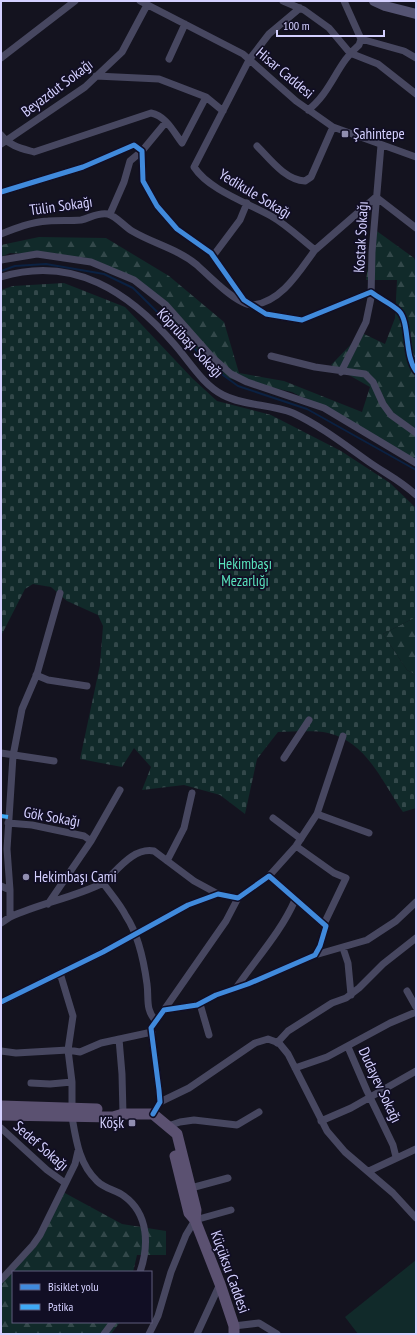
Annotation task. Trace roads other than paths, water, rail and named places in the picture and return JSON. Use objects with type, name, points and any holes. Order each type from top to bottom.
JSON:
[{"type":"main road","points":[[374,1],[385,6],[416,14]]},
{"type":"main road","points":[[1,1106],[113,1117],[122,1114],[153,1114],[168,1126]]},
{"type":"main road","points":[[1,1115],[72,1113]]},
{"type":"main road","name":"Küçüksu Caddesi","points":[[168,1126],[177,1134],[196,1210],[196,1220],[220,1284],[234,1330]]},
{"type":"main road","name":"Küçüksu Caddesi","points":[[168,1126],[189,1213],[196,1220]]},
{"type":"street","points":[[1,58],[75,1]]},
{"type":"street","points":[[283,1],[300,8],[329,28],[350,53],[378,64],[416,94]]},
{"type":"street","points":[[308,110],[322,97],[350,53],[359,46],[361,39],[344,1]]},
{"type":"street","name":"Hisar Caddesi","points":[[143,3],[243,54],[308,110],[333,128],[416,157]]},
{"type":"street","name":"Beyazdut Sokağı","points":[[4,143],[85,87],[122,52],[143,3]]},
{"type":"street","name":"Yedikule Sokağı","points":[[300,8],[269,34],[249,60],[194,167],[199,174],[219,188],[273,217],[315,250]]},
{"type":"street","points":[[168,59],[185,24]]},
{"type":"street","points":[[361,39],[404,51],[416,58]]},
{"type":"street","points":[[96,76],[159,79],[206,97],[223,111]]},
{"type":"street","points":[[1,135],[4,143],[34,152],[151,113],[158,114],[182,143],[206,97]]},
{"type":"street","points":[[110,214],[124,182],[130,162],[142,151],[166,122]]},
{"type":"street","points":[[257,146],[289,176],[296,181],[305,181],[311,177],[333,128]]},
{"type":"street","points":[[1,192],[83,167],[134,144],[142,151],[143,181],[157,206],[177,229],[213,256],[244,300],[266,314],[302,320],[371,292],[400,312],[404,319],[409,354],[416,370]]},
{"type":"street","name":"Kostak Sokağı","points":[[341,372],[366,322],[371,292],[372,252],[381,145]]},
{"type":"street","points":[[252,305],[266,302],[282,292],[315,250],[376,197],[416,228]]},
{"type":"street","points":[[213,256],[240,220],[247,203]]},
{"type":"street","name":"Tülin Sokağı","points":[[1,234],[20,226],[46,221],[82,220],[101,214],[110,214],[132,232],[174,250],[195,264],[238,299],[244,303],[252,305]]},
{"type":"street","name":"Köprübaşı Sokağı","points":[[1,260],[37,254],[91,262],[134,280],[166,305],[212,357],[230,374],[247,382],[324,408],[416,463]]},
{"type":"street","name":"Köprübaşı Sokağı","points":[[1,277],[35,272],[68,272],[94,280],[120,293],[147,315],[209,384],[223,395],[292,413],[343,442],[370,463],[392,475],[416,495]]},
{"type":"street","points":[[271,356],[341,372],[365,374],[373,382],[383,404],[391,415],[416,433]]},
{"type":"street","points":[[10,917],[10,890],[6,849],[6,819],[13,756],[22,709],[36,675],[60,594]]},
{"type":"street","points":[[36,675],[48,680],[87,686]]},
{"type":"street","points":[[284,758],[309,720]]},
{"type":"street","points":[[160,1102],[156,1059],[151,1028],[226,921],[238,898],[270,876],[298,842],[317,814],[343,736]]},
{"type":"street","points":[[1,753],[54,761]]},
{"type":"street","points":[[48,904],[91,841],[120,790]]},
{"type":"street","points":[[167,861],[184,828],[192,793]]},
{"type":"street","points":[[317,814],[355,830],[369,833]]},
{"type":"street","points":[[273,818],[298,842],[334,872],[346,878],[324,924],[326,926],[320,946],[315,955]]},
{"type":"street","name":"Gök Sokağı","points":[[6,819],[84,836],[91,841]]},
{"type":"street","points":[[1,923],[22,911],[84,893],[102,883],[129,858],[143,851],[154,851],[194,882],[218,894],[238,898]]},
{"type":"street","points":[[270,876],[295,900],[324,924]]},
{"type":"street","points":[[102,883],[128,917],[147,984],[148,1008],[151,1016],[156,1021]]},
{"type":"street","points":[[1,886],[10,890]]},
{"type":"street","points":[[1,1002],[60,973],[188,905],[218,894]]},
{"type":"street","points":[[236,988],[273,939],[295,900]]},
{"type":"street","points":[[164,1010],[200,1004],[216,995],[248,984],[315,955],[367,940],[396,921],[416,902]]},
{"type":"street","points":[[277,1043],[280,1038],[294,1027],[326,1007],[351,995],[383,964],[416,938]]},
{"type":"street","points":[[343,948],[348,963],[351,995]]},
{"type":"street","points":[[60,973],[72,1016],[68,1050],[72,1082],[72,1113],[78,1151],[84,1164],[96,1181],[123,1195],[137,1211],[146,1234],[146,1256],[140,1271]]},
{"type":"street","points":[[407,991],[416,1007]]},
{"type":"street","points":[[200,1004],[209,1035]]},
{"type":"street","points":[[296,1068],[327,1057],[390,1023],[416,1012]]},
{"type":"street","points":[[1,1051],[16,1053],[68,1050],[80,1052],[101,1042],[152,1032]]},
{"type":"street","points":[[119,1038],[122,1074],[122,1114]]},
{"type":"street","points":[[153,1114],[160,1102],[189,1088],[255,1043],[268,1039],[277,1043],[288,1054],[327,1131],[345,1152],[393,1193],[416,1218]]},
{"type":"street","name":"Dudayev Sokağı","points":[[348,1047],[370,1098],[393,1145],[396,1157]]},
{"type":"street","points":[[321,1121],[370,1098],[416,1071]]},
{"type":"street","points":[[31,1083],[50,1084],[72,1082]]},
{"type":"street","points":[[168,1126],[194,1120],[237,1125],[260,1112]]},
{"type":"street","name":"Sedef Sokağı","points":[[1,1129],[47,1170],[65,1183]]},
{"type":"street","points":[[369,1171],[396,1157],[416,1149]]},
{"type":"street","name":"Sedef Sokağı","points":[[1,1280],[33,1245],[75,1164],[78,1151]]},
{"type":"street","points":[[191,1188],[228,1178]]},
{"type":"street","points":[[149,1334],[158,1316],[179,1249],[196,1220],[231,1210]]},
{"type":"street","points":[[197,1334],[220,1284]]},
{"type":"street","points":[[104,1334],[112,1323]]},
{"type":"street","points":[[234,1330],[259,1323],[277,1334]]},
{"type":"waterway","points":[[1,271],[15,266],[46,264],[104,274],[133,288],[216,370],[238,386],[307,409],[416,470]]},
{"type":"place","name":"Şahintepe","points":[[345,134]]},
{"type":"place","name":"Hekimbaşı Cami","points":[[26,877]]},
{"type":"place","name":"Köşk","points":[[132,1123]]},
{"type":"park label","name":"Hekimbaşı Mezarlığı","points":[[245,572]]}]
